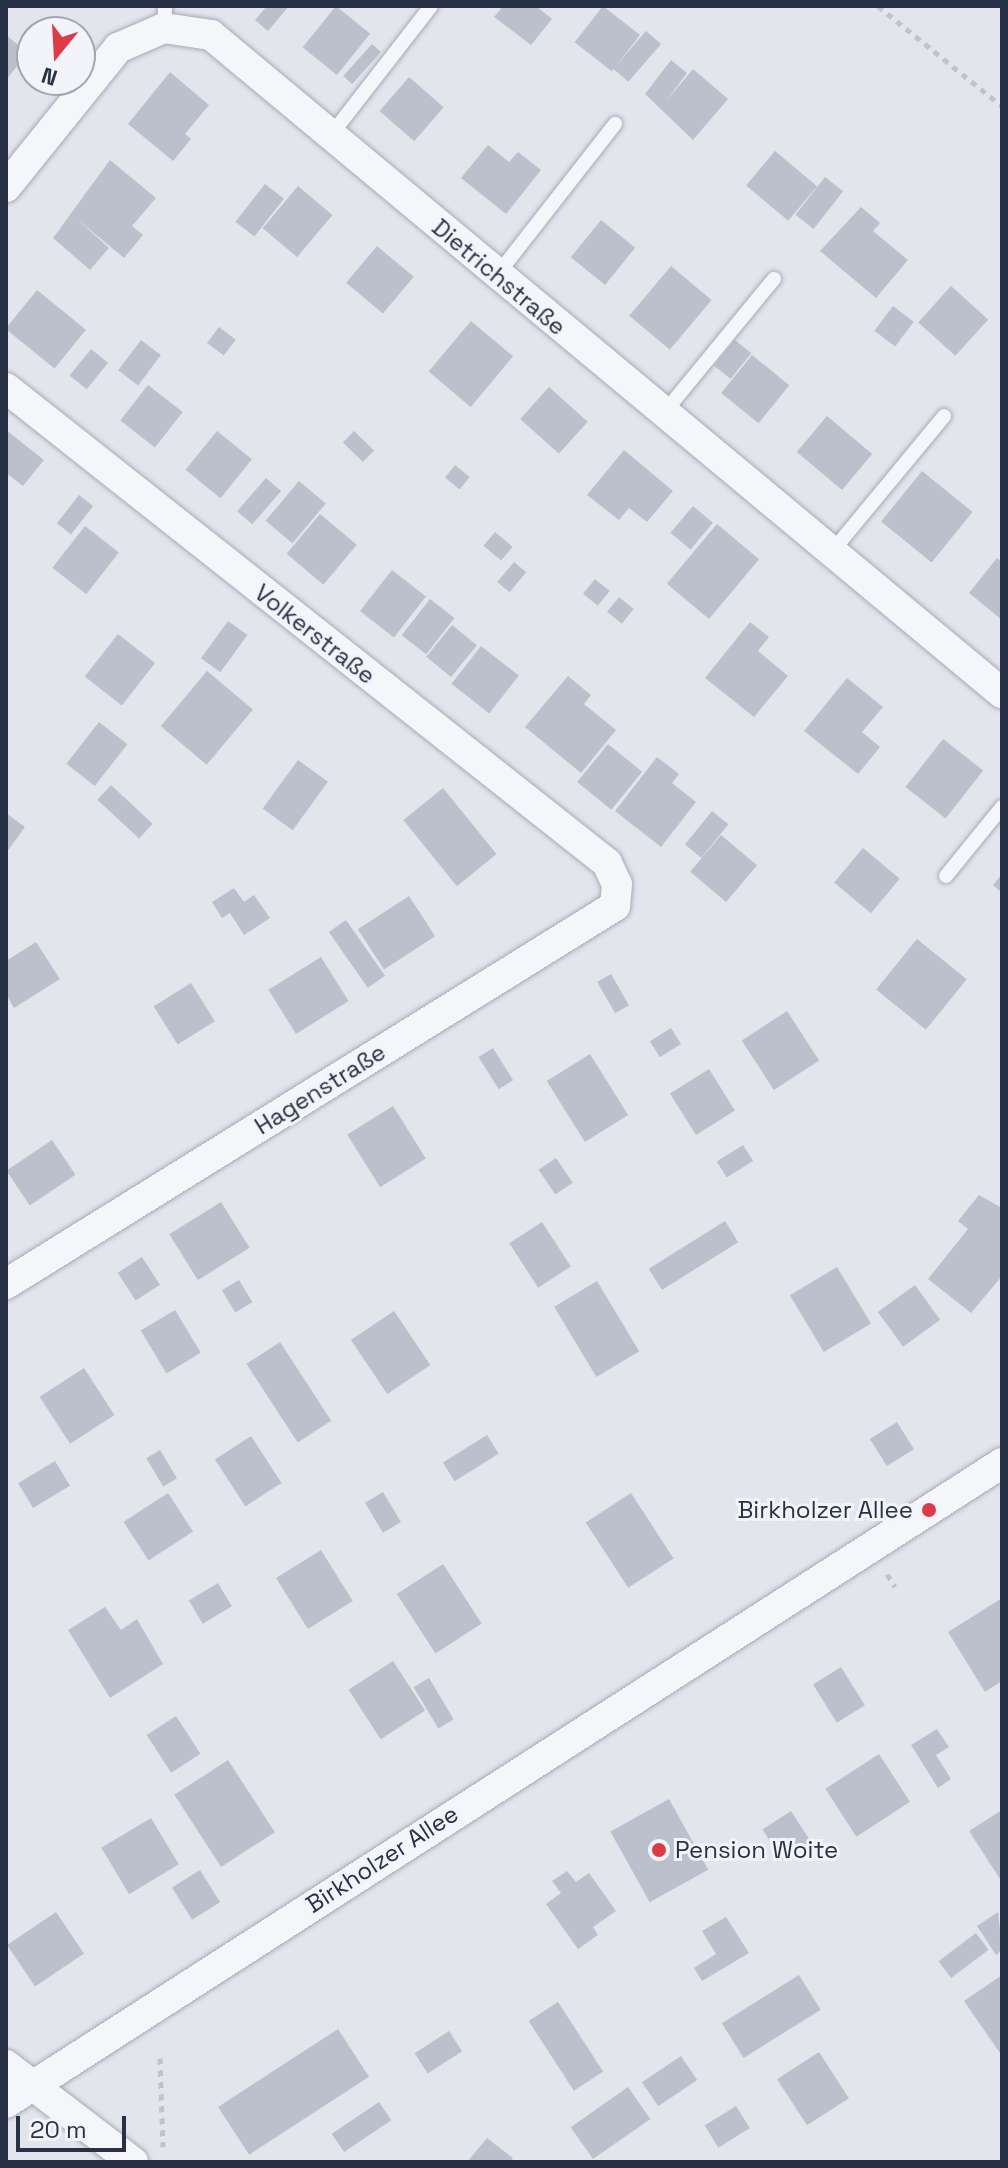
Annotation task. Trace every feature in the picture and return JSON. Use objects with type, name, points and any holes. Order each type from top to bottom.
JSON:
[{"type":"street","name":"Dietrichstraße","points":[[6,187],[118,48],[164,17],[211,35],[830,555],[1000,688]]},
{"type":"street","name":"Volkerstraße","points":[[6,388],[607,863],[617,884]]},
{"type":"street","name":"Hagenstraße","points":[[6,1284],[615,906],[617,884]]},
{"type":"street","name":"Birkholzer Allee","points":[[6,2103],[1002,1463]]},
{"type":"street","points":[[6,2065],[133,2162]]},
{"type":"lane","points":[[331,135],[431,6]]},
{"type":"lane","points":[[497,275],[615,124]]},
{"type":"lane","points":[[663,414],[774,279]]},
{"type":"lane","points":[[830,555],[944,416]]},
{"type":"lane","points":[[946,876],[1002,807]]},
{"type":"path","points":[[878,6],[1002,106]]},
{"type":"path","points":[[160,2058],[164,2160]]},
{"type":"building","points":[[267,6],[289,6],[268,31],[255,20]]},
{"type":"building","points":[[336,6],[370,34],[337,75],[303,47]]},
{"type":"building","points":[[503,6],[536,6],[552,19],[531,45],[494,17]]},
{"type":"building","points":[[603,6],[640,35],[612,71],[575,42]]},
{"type":"building","points":[[646,31],[661,44],[628,82],[613,69]]},
{"type":"building","points":[[6,35],[16,43],[16,68],[6,80]]},
{"type":"building","points":[[372,44],[381,52],[352,84],[343,76]]},
{"type":"building","points":[[671,60],[687,73],[666,101],[693,69],[728,99],[693,140],[645,94]]},
{"type":"building","points":[[170,72],[209,105],[185,134],[191,139],[173,161],[128,124]]},
{"type":"building","points":[[409,77],[444,107],[414,141],[379,111]]},
{"type":"building","points":[[488,145],[509,162],[518,152],[541,170],[506,214],[461,178]]},
{"type":"building","points":[[775,151],[817,186],[788,221],[746,185]]},
{"type":"building","points":[[110,160],[156,198],[132,226],[143,235],[124,258],[77,219],[109,248],[90,270],[53,238]]},
{"type":"building","points":[[825,177],[843,191],[814,229],[795,215]]},
{"type":"building","points":[[265,184],[284,199],[254,237],[235,222]]},
{"type":"building","points":[[298,186],[332,215],[297,257],[263,228]]},
{"type":"building","points":[[861,207],[880,223],[873,231],[908,260],[876,298],[820,251]]},
{"type":"building","points":[[601,220],[635,248],[605,285],[571,257]]},
{"type":"building","points":[[377,246],[414,277],[383,314],[346,283]]},
{"type":"building","points":[[671,266],[712,300],[670,350],[629,316]]},
{"type":"building","points":[[951,286],[988,319],[955,356],[918,322]]},
{"type":"building","points":[[37,290],[86,330],[54,369],[6,329]]},
{"type":"building","points":[[893,306],[914,322],[895,346],[874,331]]},
{"type":"building","points":[[471,321],[513,356],[471,407],[429,372]]},
{"type":"building","points":[[219,327],[236,340],[224,356],[207,343]]},
{"type":"building","points":[[141,340],[161,355],[138,385],[118,370]]},
{"type":"building","points":[[735,340],[751,353],[731,379],[714,366]]},
{"type":"building","points":[[91,349],[108,363],[87,389],[70,375]]},
{"type":"building","points":[[752,355],[789,385],[758,423],[721,393]]},
{"type":"building","points":[[148,385],[183,412],[155,448],[120,420]]},
{"type":"building","points":[[549,387],[588,422],[559,454],[520,419]]},
{"type":"building","points":[[827,416],[872,454],[842,490],[797,452]]},
{"type":"building","points":[[6,430],[44,460],[23,486],[6,473]]},
{"type":"building","points":[[217,431],[252,459],[221,498],[186,470]]},
{"type":"building","points":[[354,431],[374,450],[363,462],[343,443]]},
{"type":"building","points":[[624,450],[673,491],[647,522],[629,508],[619,520],[587,495]]},
{"type":"building","points":[[455,465],[470,477],[460,489],[445,477]]},
{"type":"building","points":[[922,471],[973,512],[932,562],[881,522]]},
{"type":"building","points":[[266,478],[281,491],[252,524],[237,511]]},
{"type":"building","points":[[299,481],[326,503],[292,543],[266,521]]},
{"type":"building","points":[[79,495],[93,506],[71,534],[57,523]]},
{"type":"building","points":[[693,506],[713,523],[690,550],[671,533]]},
{"type":"building","points":[[320,514],[357,545],[323,585],[287,554]]},
{"type":"building","points":[[717,524],[759,559],[709,619],[667,584]]},
{"type":"building","points":[[85,526],[119,552],[86,594],[52,568]]},
{"type":"building","points":[[495,532],[513,547],[501,561],[483,546]]},
{"type":"building","points":[[997,558],[1002,562],[1002,620],[969,593]]},
{"type":"building","points":[[514,562],[526,572],[510,592],[497,582]]},
{"type":"building","points":[[392,570],[426,596],[394,637],[360,611]]},
{"type":"building","points":[[595,579],[610,591],[598,606],[583,594]]},
{"type":"building","points":[[619,597],[634,609],[622,624],[607,612]]},
{"type":"building","points":[[430,599],[454,618],[426,654],[402,635]]},
{"type":"building","points":[[228,621],[247,635],[220,672],[201,658]]},
{"type":"building","points":[[750,622],[769,637],[758,651],[788,676],[754,717],[705,678]]},
{"type":"building","points":[[452,625],[477,645],[451,677],[426,657]]},
{"type":"building","points":[[118,634],[155,663],[122,705],[85,677]]},
{"type":"building","points":[[481,646],[519,676],[489,713],[451,684]]},
{"type":"building","points":[[207,671],[253,710],[207,765],[161,726]]},
{"type":"building","points":[[568,676],[591,695],[584,704],[616,730],[581,773],[525,727]]},
{"type":"building","points":[[847,678],[883,707],[862,732],[880,747],[858,774],[804,731]]},
{"type":"building","points":[[99,722],[127,744],[95,786],[66,764]]},
{"type":"building","points":[[943,739],[983,770],[946,818],[905,787]]},
{"type":"building","points":[[608,744],[642,772],[611,810],[577,782]]},
{"type":"building","points":[[657,757],[679,774],[672,783],[696,802],[661,847],[615,811]]},
{"type":"building","points":[[298,760],[328,782],[293,830],[263,809]]},
{"type":"building","points":[[111,785],[153,824],[139,839],[97,800]]},
{"type":"building","points":[[443,788],[496,854],[457,886],[403,820]]},
{"type":"building","points":[[712,811],[728,824],[701,858],[685,844]]},
{"type":"building","points":[[6,813],[25,827],[6,853]]},
{"type":"building","points":[[721,835],[757,865],[726,902],[690,872]]},
{"type":"building","points":[[863,848],[900,879],[871,913],[834,882]]},
{"type":"building","points":[[1002,874],[1002,893],[993,885]]},
{"type":"building","points":[[234,888],[244,902],[254,895],[270,918],[244,935],[230,913],[222,918],[212,902]]},
{"type":"building","points":[[409,896],[435,936],[384,969],[358,929]]},
{"type":"building","points":[[346,920],[385,976],[368,988],[329,932]]},
{"type":"building","points":[[917,939],[967,979],[926,1030],[876,990]]},
{"type":"building","points":[[36,942],[60,979],[14,1008],[6,994],[6,961]]},
{"type":"building","points":[[321,957],[349,1001],[296,1034],[268,990]]},
{"type":"building","points":[[611,974],[629,1005],[615,1013],[597,982]]},
{"type":"building","points":[[191,983],[215,1021],[178,1044],[154,1006]]},
{"type":"building","points":[[787,1011],[819,1060],[774,1090],[742,1040]]},
{"type":"building","points":[[671,1028],[681,1044],[660,1057],[650,1041]]},
{"type":"building","points":[[493,1048],[513,1080],[499,1089],[479,1057]]},
{"type":"building","points":[[590,1054],[628,1115],[585,1142],[547,1081]]},
{"type":"building","points":[[709,1069],[735,1111],[696,1135],[670,1093]]},
{"type":"building","points":[[393,1106],[426,1159],[380,1187],[347,1135]]},
{"type":"building","points":[[52,1140],[75,1175],[30,1206],[6,1171]]},
{"type":"building","points":[[743,1145],[753,1161],[727,1178],[717,1161]]},
{"type":"building","points":[[556,1158],[573,1183],[555,1195],[539,1170]]},
{"type":"building","points":[[979,1195],[1002,1208],[1002,1276],[971,1313],[928,1279],[968,1229],[958,1221]]},
{"type":"building","points":[[221,1202],[250,1248],[198,1280],[169,1234]]},
{"type":"building","points":[[725,1221],[738,1242],[662,1290],[649,1269]]},
{"type":"building","points":[[542,1222],[571,1266],[538,1288],[509,1243]]},
{"type":"building","points":[[142,1257],[160,1285],[136,1300],[118,1273]]},
{"type":"building","points":[[837,1267],[871,1324],[824,1352],[790,1295]]},
{"type":"building","points":[[239,1280],[252,1302],[235,1313],[222,1290]]},
{"type":"building","points":[[597,1281],[639,1351],[596,1377],[554,1307]]},
{"type":"building","points":[[915,1285],[940,1320],[903,1347],[878,1312]]},
{"type":"building","points":[[175,1310],[201,1353],[166,1373],[141,1331]]},
{"type":"building","points":[[394,1311],[430,1365],[387,1394],[351,1340]]},
{"type":"building","points":[[280,1342],[331,1421],[298,1443],[246,1364]]},
{"type":"building","points":[[84,1368],[114,1415],[70,1444],[40,1397]]},
{"type":"building","points":[[897,1422],[914,1449],[887,1466],[870,1439]]},
{"type":"building","points":[[487,1435],[499,1454],[455,1481],[443,1463]]},
{"type":"building","points":[[251,1436],[281,1483],[245,1506],[215,1459]]},
{"type":"building","points":[[160,1450],[177,1478],[163,1487],[146,1458]]},
{"type":"building","points":[[55,1461],[70,1486],[33,1508],[18,1483]]},
{"type":"building","points":[[383,1492],[401,1522],[383,1533],[365,1503]]},
{"type":"building","points":[[168,1493],[193,1532],[149,1560],[124,1522]]},
{"type":"building","points":[[631,1493],[673,1558],[628,1588],[586,1522]]},
{"type":"building","points":[[321,1550],[353,1601],[308,1629],[276,1578]]},
{"type":"building","points":[[443,1564],[482,1624],[436,1654],[397,1594]]},
{"type":"building","points":[[218,1583],[232,1606],[203,1624],[189,1601]]},
{"type":"building","points":[[1002,1598],[1002,1681],[985,1692],[948,1632]]},
{"type":"building","points":[[105,1607],[121,1630],[137,1619],[163,1664],[110,1698],[68,1630]]},
{"type":"building","points":[[393,1661],[425,1710],[381,1739],[349,1690]]},
{"type":"building","points":[[841,1667],[865,1705],[837,1723],[813,1684]]},
{"type":"building","points":[[429,1678],[454,1719],[438,1728],[414,1687]]},
{"type":"building","points":[[176,1716],[201,1754],[171,1773],[147,1735]]},
{"type":"building","points":[[937,1729],[949,1747],[936,1755],[951,1779],[938,1788],[911,1745]]},
{"type":"building","points":[[879,1754],[910,1802],[856,1837],[825,1789]]},
{"type":"building","points":[[228,1760],[275,1832],[221,1867],[174,1795]]},
{"type":"building","points":[[669,1799],[708,1870],[650,1902],[610,1831]]},
{"type":"building","points":[[1002,1810],[1002,1878],[1000,1879],[969,1831]]},
{"type":"building","points":[[791,1811],[811,1842],[783,1861],[762,1830]]},
{"type":"building","points":[[151,1818],[179,1864],[129,1894],[101,1848]]},
{"type":"building","points":[[200,1870],[220,1902],[192,1920],[172,1887]]},
{"type":"building","points":[[567,1871],[576,1882],[589,1873],[616,1911],[593,1927],[598,1935],[578,1949],[546,1904],[561,1893],[552,1881]]},
{"type":"building","points":[[56,1912],[84,1953],[35,1986],[7,1945]]},
{"type":"building","points":[[998,1912],[1002,1950],[996,1955],[977,1926]]},
{"type":"building","points":[[726,1917],[749,1953],[702,1981],[694,1968],[716,1954],[702,1931]]},
{"type":"building","points":[[976,1933],[989,1950],[951,1978],[938,1961]]},
{"type":"building","points":[[799,1975],[821,2010],[744,2058],[722,2023]]},
{"type":"building","points":[[1002,1975],[1002,2056],[964,2001]]},
{"type":"building","points":[[558,2002],[603,2072],[574,2091],[529,2021]]},
{"type":"building","points":[[338,2029],[369,2077],[249,2155],[218,2107]]},
{"type":"building","points":[[449,2031],[462,2051],[428,2073],[415,2053]]},
{"type":"building","points":[[819,2052],[849,2098],[807,2125],[777,2079]]},
{"type":"building","points":[[681,2056],[697,2080],[658,2106],[642,2082]]},
{"type":"building","points":[[628,2087],[650,2119],[593,2159],[571,2127]]},
{"type":"building","points":[[379,2102],[391,2120],[344,2152],[332,2134]]},
{"type":"building","points":[[736,2106],[750,2128],[718,2148],[705,2126]]},
{"type":"building","points":[[487,2138],[513,2158],[510,2162],[467,2162]]},
{"type":"place","name":"Birkholzer Allee","points":[[929,1510]]},
{"type":"place","name":"Pension Woite","points":[[659,1850]]}]
